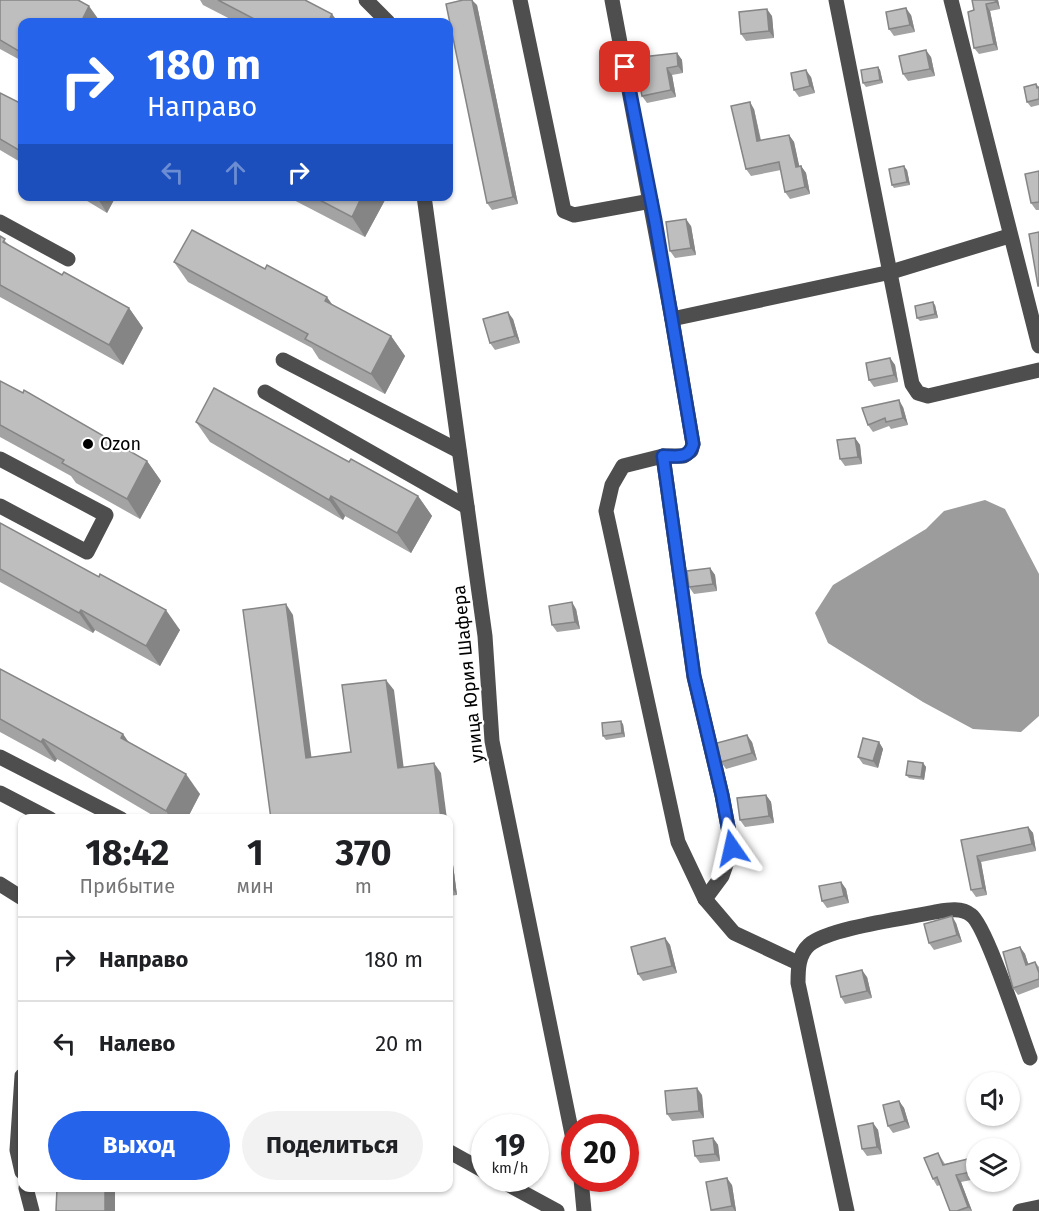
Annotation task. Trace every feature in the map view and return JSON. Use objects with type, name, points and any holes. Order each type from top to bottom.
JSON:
[{"type":"street","points":[[366,0],[384,18]]},
{"type":"street","points":[[520,0],[564,211],[574,215],[651,201]]},
{"type":"street","points":[[612,0],[651,201],[693,444],[691,451],[684,456],[663,456],[624,466],[612,485],[606,511],[678,842],[705,899],[734,933],[798,963]]},
{"type":"street","points":[[836,0],[912,384],[918,393],[928,396],[1039,370]]},
{"type":"street","points":[[951,0],[1009,236],[1039,346]]},
{"type":"street","name":"улица Юрия Шафера","points":[[425,201],[485,636],[492,741],[568,1114]]},
{"type":"street","points":[[0,222],[68,259]]},
{"type":"street","points":[[672,319],[891,272],[1009,236]]},
{"type":"street","points":[[283,360],[459,451]]},
{"type":"street","points":[[265,392],[467,507]]},
{"type":"street","points":[[663,456],[694,676],[732,848],[722,876],[705,899]]},
{"type":"street","points":[[0,459],[106,515],[87,552],[0,506]]},
{"type":"street","points":[[0,757],[111,814]]},
{"type":"street","points":[[0,793],[40,814]]},
{"type":"street","points":[[0,884],[18,895]]},
{"type":"street","points":[[847,1211],[798,983],[798,963],[808,945],[825,936],[935,912],[964,911],[979,923],[1030,1058]]},
{"type":"street","points":[[18,1135],[18,1155]]},
{"type":"street","points":[[453,1154],[471,1164]]},
{"type":"street","points":[[27,1192],[32,1211]]},
{"type":"street","points":[[522,1192],[557,1211]]},
{"type":"street","points":[[582,1192],[585,1211]]},
{"type":"street","points":[[1020,1211],[1039,1207]]},
{"type":"shaded area","points":[[985,500],[1005,509],[1039,574],[1039,716],[1021,732],[973,729],[923,702],[828,643],[815,613],[833,585],[926,529],[944,511]]},
{"type":"building","points":[[0,0],[78,0],[89,6],[83,18],[18,18],[18,51],[0,40]]},
{"type":"building","points":[[218,0],[305,0],[332,14],[330,18],[252,18]]},
{"type":"building","points":[[472,0],[513,197],[487,203],[453,38],[453,18],[449,18],[446,4]]},
{"type":"building","points":[[972,0],[995,0],[996,2],[986,4],[994,44],[974,48],[968,12],[974,10]]},
{"type":"building","points":[[906,8],[910,25],[889,29],[886,12]]},
{"type":"building","points":[[767,9],[769,31],[741,34],[739,12]]},
{"type":"building","points":[[926,50],[930,69],[903,74],[899,56]]},
{"type":"building","points":[[677,53],[678,66],[667,68],[671,90],[642,96],[638,76],[644,75],[642,57]]},
{"type":"building","points":[[878,67],[880,80],[863,83],[861,70]]},
{"type":"building","points":[[806,70],[810,86],[794,90],[791,73]]},
{"type":"building","points":[[1036,84],[1037,88],[1039,87],[1039,99],[1027,102],[1024,87]]},
{"type":"building","points":[[0,93],[18,102],[18,150],[0,139]]},
{"type":"building","points":[[750,102],[757,141],[789,135],[796,167],[801,166],[805,187],[785,192],[779,162],[746,169],[731,106]]},
{"type":"building","points":[[904,166],[907,182],[892,185],[889,169]]},
{"type":"building","points":[[1039,171],[1039,202],[1031,203],[1025,174]]},
{"type":"building","points":[[322,201],[360,201],[352,217]]},
{"type":"building","points":[[686,219],[691,248],[670,251],[666,222]]},
{"type":"building","points":[[192,230],[265,269],[267,265],[327,297],[325,301],[391,336],[371,374],[305,339],[308,334],[174,262]]},
{"type":"building","points":[[1039,232],[1039,286],[1038,286],[1029,234]]},
{"type":"building","points":[[0,236],[5,239],[3,242],[62,275],[64,272],[129,308],[109,345],[0,285]]},
{"type":"building","points":[[933,302],[935,314],[917,318],[915,306]]},
{"type":"building","points":[[508,312],[515,336],[490,343],[483,319]]},
{"type":"building","points":[[890,358],[894,375],[869,380],[866,363]]},
{"type":"building","points":[[0,381],[23,393],[24,390],[147,461],[127,499],[62,463],[64,460],[0,425]]},
{"type":"building","points":[[214,388],[349,462],[351,459],[418,496],[397,533],[331,496],[329,500],[196,422]]},
{"type":"building","points":[[899,400],[903,418],[886,422],[885,418],[868,425],[862,408]]},
{"type":"building","points":[[855,438],[858,457],[840,459],[837,440]]},
{"type":"building","points":[[0,523],[99,577],[100,574],[166,610],[146,646],[81,610],[79,613],[0,569]]},
{"type":"building","points":[[710,568],[713,584],[689,587],[687,571]]},
{"type":"building","points":[[572,602],[575,622],[552,625],[549,606]]},
{"type":"building","points":[[286,604],[306,758],[351,752],[342,685],[386,680],[398,768],[434,763],[440,814],[270,814],[243,610]]},
{"type":"building","points":[[0,669],[123,734],[121,738],[186,774],[166,811],[43,739],[41,742],[0,719]]},
{"type":"building","points":[[621,721],[622,733],[603,736],[602,723]]},
{"type":"building","points":[[747,735],[752,753],[721,762],[717,743]]},
{"type":"building","points":[[863,738],[879,742],[873,761],[858,757]]},
{"type":"building","points":[[908,761],[923,763],[921,777],[906,775]]},
{"type":"building","points":[[766,795],[769,816],[740,820],[737,798]]},
{"type":"building","points":[[1028,827],[1032,844],[977,856],[983,888],[971,890],[961,840]]},
{"type":"building","points":[[841,882],[844,896],[822,901],[819,886]]},
{"type":"building","points":[[952,916],[957,935],[929,943],[924,924]]},
{"type":"building","points":[[665,938],[672,966],[638,974],[631,947]]},
{"type":"building","points":[[1020,947],[1026,965],[1035,962],[1039,979],[1013,988],[1003,952]]},
{"type":"building","points":[[862,970],[867,991],[841,997],[836,976]]},
{"type":"building","points":[[697,1088],[699,1111],[667,1114],[665,1091]]},
{"type":"building","points":[[899,1101],[905,1121],[888,1126],[883,1105]]},
{"type":"building","points":[[873,1123],[877,1147],[862,1149],[858,1126]]},
{"type":"building","points":[[713,1138],[715,1154],[695,1156],[693,1141]]},
{"type":"building","points":[[938,1153],[943,1165],[966,1159],[966,1173],[956,1175],[968,1207],[950,1211],[937,1177],[933,1179],[924,1158]]},
{"type":"building","points":[[727,1178],[732,1206],[711,1210],[706,1182]]},
{"type":"building","points":[[57,1192],[105,1192],[105,1211],[56,1211]]},
{"type":"place","name":"Ozon","points":[[88,444]]},
{"type":"route","points":[[625,67],[655,220],[693,444],[691,451],[684,456],[663,456],[694,676],[732,848]]}]
